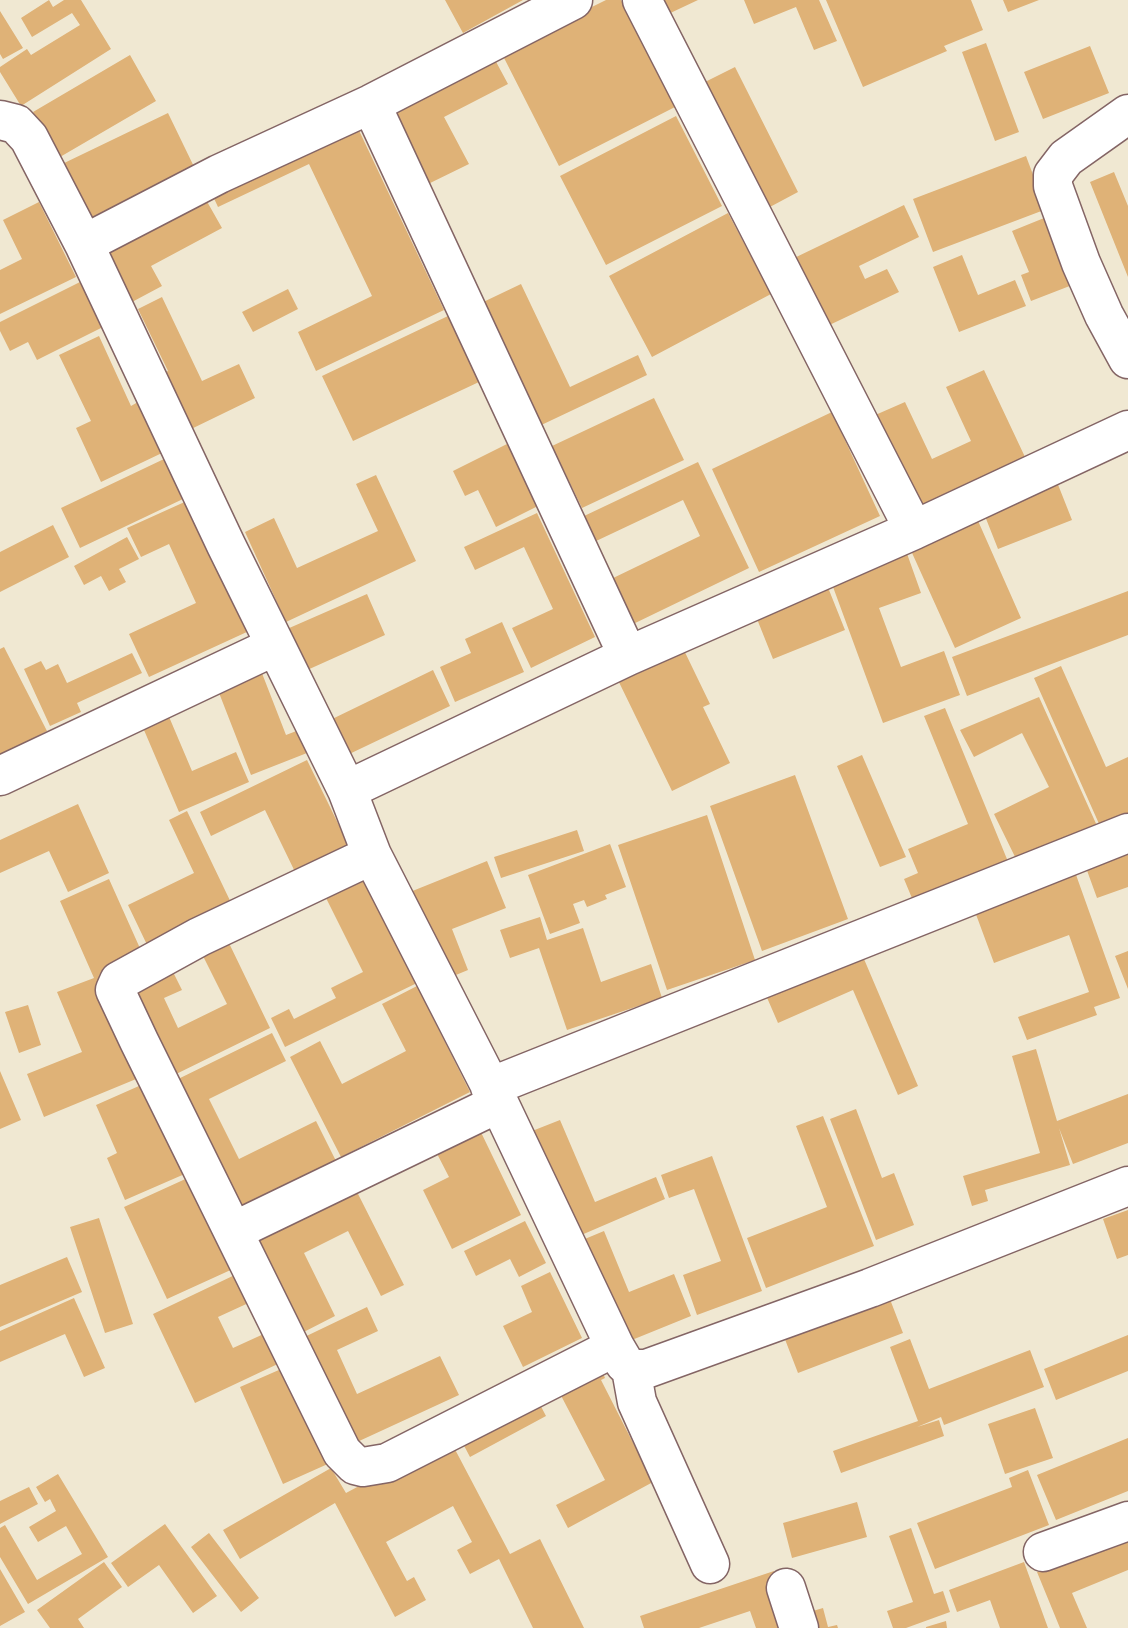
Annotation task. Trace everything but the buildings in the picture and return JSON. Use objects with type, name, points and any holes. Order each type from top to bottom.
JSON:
[{"type":"street","points":[[84,244],[219,174],[371,104],[573,0]]},
{"type":"street","points":[[642,0],[914,530]]},
{"type":"street","points":[[371,104],[628,656]]},
{"type":"street","points":[[1128,114],[1066,158],[1053,175],[1053,186],[1081,263],[1110,328],[1128,359]]},
{"type":"street","points":[[0,120],[16,124],[29,138],[84,244],[347,790],[372,855],[623,1358],[637,1402],[710,1564]]},
{"type":"street","points":[[347,790],[628,656],[914,530],[1128,430]]},
{"type":"street","points":[[0,776],[275,646]]},
{"type":"street","points":[[234,1231],[494,1095],[1128,833]]},
{"type":"street","points":[[372,855],[199,937],[119,981],[115,990],[342,1452],[355,1465],[363,1467],[387,1463],[623,1358],[646,1369],[870,1288],[1128,1186]]},
{"type":"street","points":[[1043,1552],[1128,1521]]},
{"type":"street","points":[[786,1588],[799,1628]]}]
